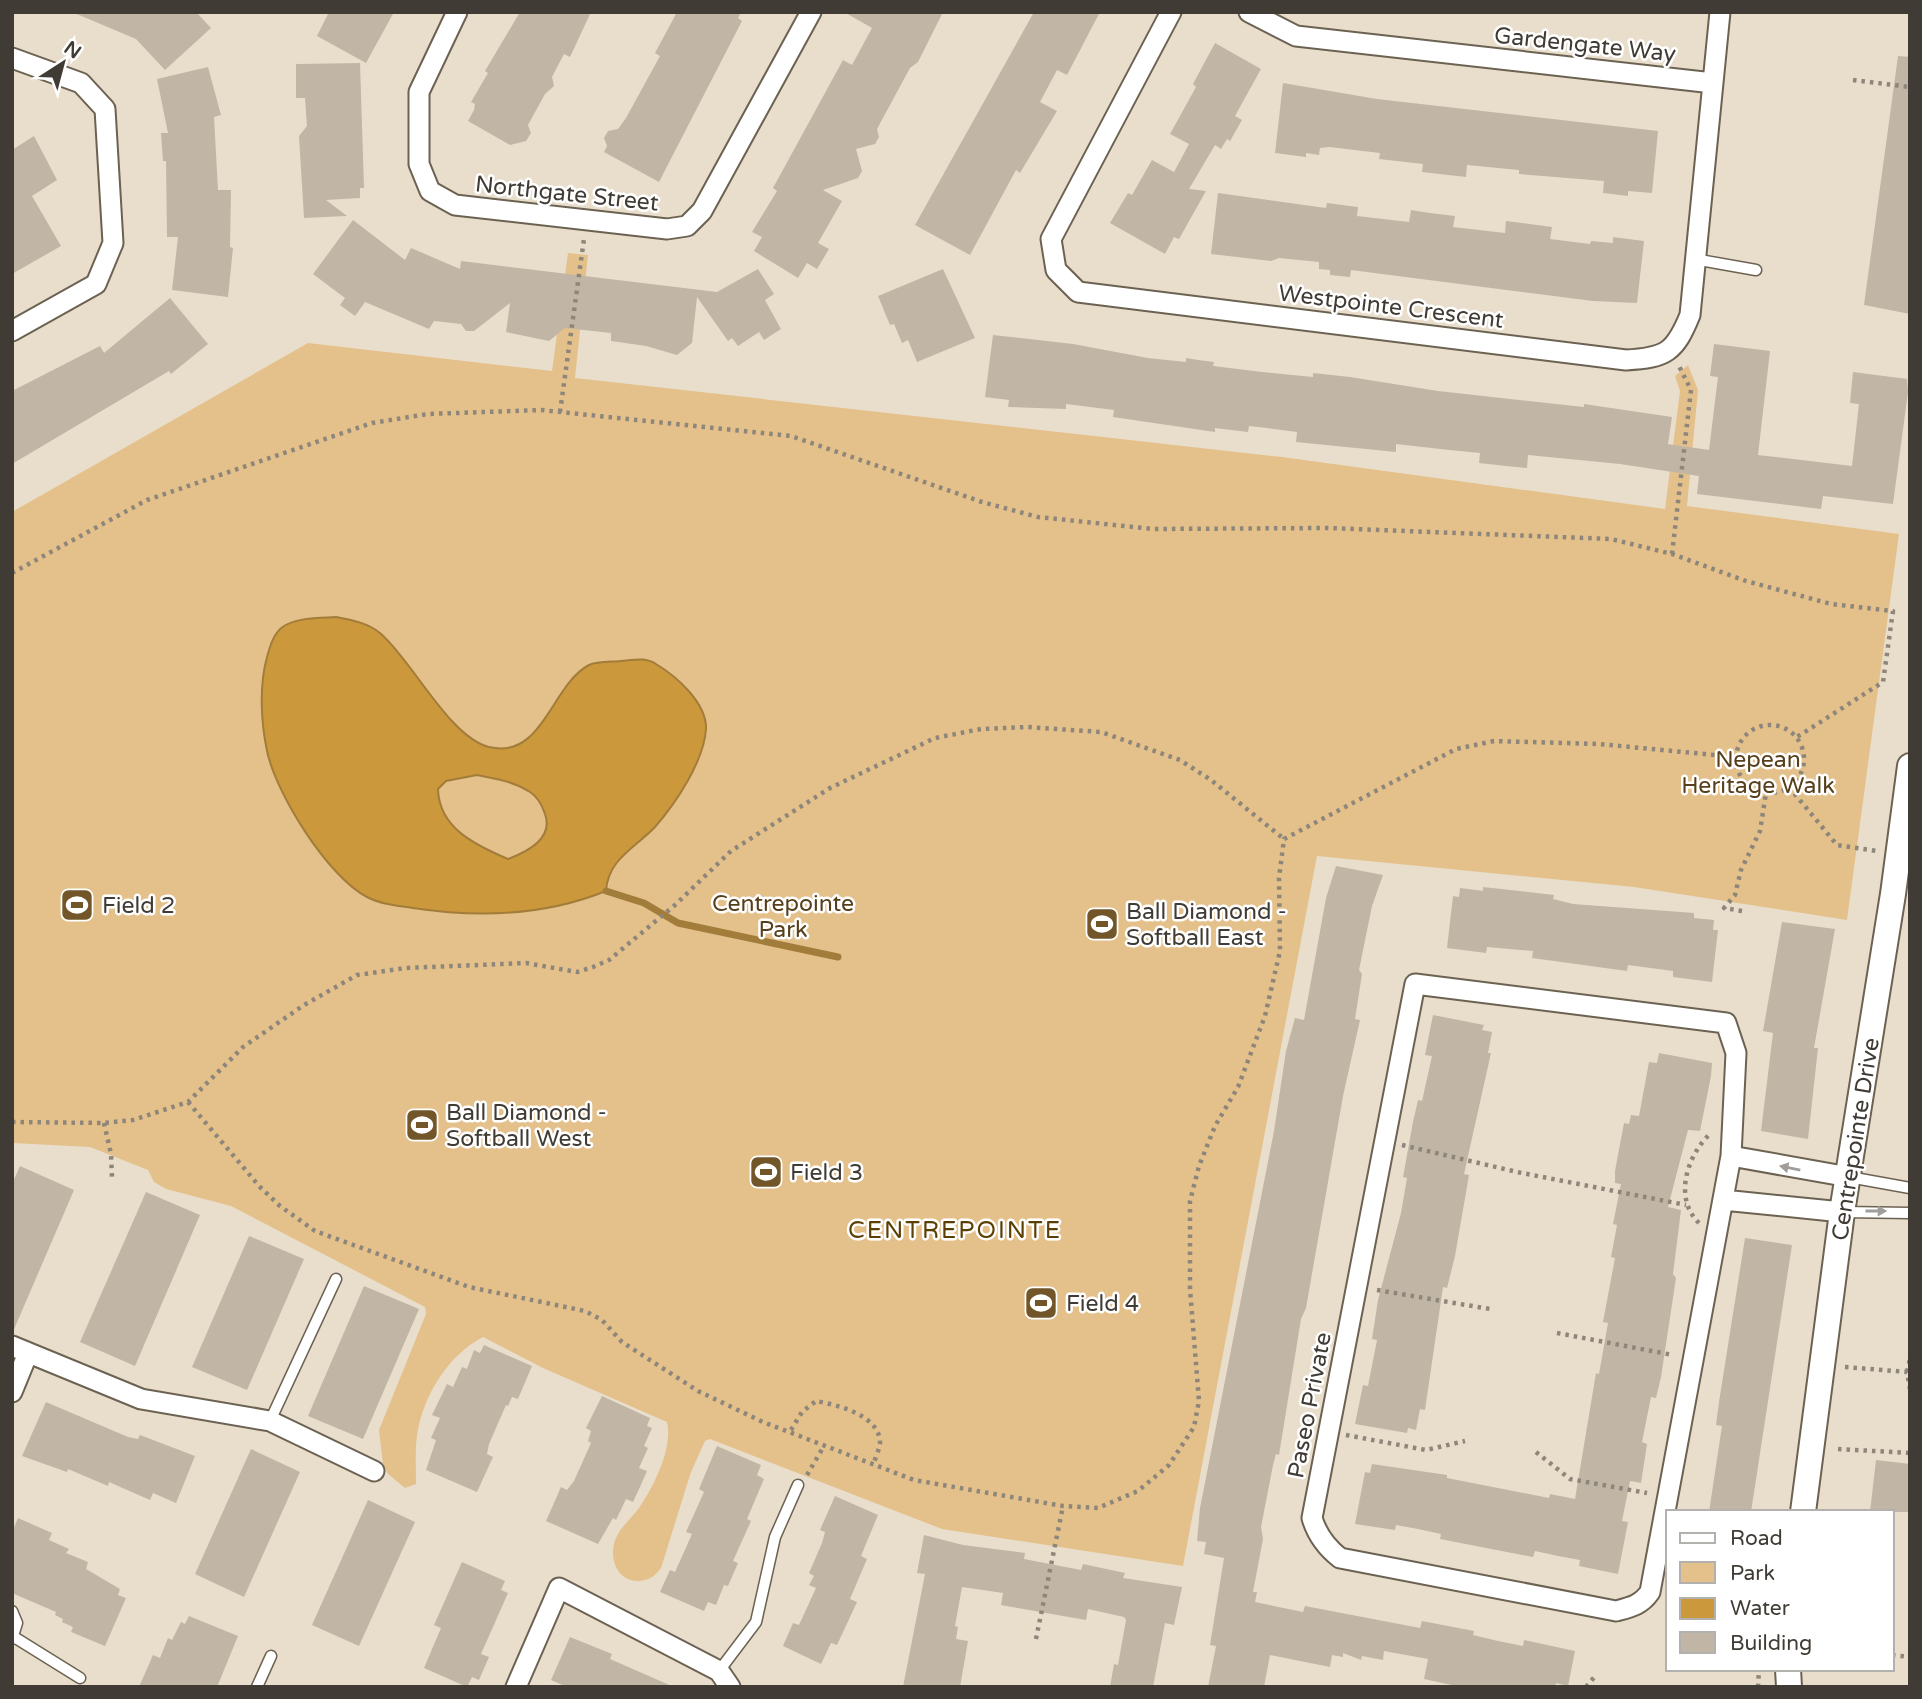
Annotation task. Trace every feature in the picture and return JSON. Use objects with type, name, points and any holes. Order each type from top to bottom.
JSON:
[{"type":"street","name":"Northgate Street","points":[[457,12],[419,92],[419,164],[430,191],[455,205],[667,229],[687,226],[702,211],[811,12]]},
{"type":"street","name":"Westpointe Crescent","points":[[1171,12],[1051,239],[1056,270],[1078,292],[1626,360],[1654,359],[1670,348]]},
{"type":"street","name":"Gardengate Way","points":[[1249,12],[1296,36],[1713,83]]},
{"type":"street","points":[[1670,348],[1679,342],[1690,315],[1720,12]]},
{"type":"street","points":[[12,58],[81,83],[105,109],[113,243],[96,284],[12,331]]},
{"type":"street","name":"Centrepointe Drive","points":[[1803,1510],[1842,1212],[1899,854],[1910,766]]},
{"type":"street","name":"Paseo Private","points":[[1415,984],[1726,1023],[1736,1054],[1731,1156],[1650,1592],[1643,1601],[1616,1611],[1373,1566],[1340,1558],[1329,1549],[1315,1527],[1312,1518],[1385,1141],[1415,984]]},
{"type":"street","points":[[1731,1156],[1849,1177]]},
{"type":"street","points":[[1723,1200],[1842,1212]]},
{"type":"street","points":[[12,1392],[20,1350],[141,1399],[270,1421],[374,1471]]},
{"type":"street","points":[[516,1687],[559,1588],[724,1679]]},
{"type":"lane","points":[[1694,259],[1756,270]]},
{"type":"lane","points":[[1849,1177],[1910,1188]]},
{"type":"lane","points":[[1842,1212],[1910,1213]]},
{"type":"lane","points":[[270,1421],[336,1279]]},
{"type":"lane","points":[[724,1679],[756,1622],[775,1537],[798,1485]]},
{"type":"lane","points":[[12,1611],[17,1623],[13,1638],[80,1678]]},
{"type":"lane","points":[[257,1687],[271,1656]]},
{"type":"path","points":[[1853,80],[1910,87]]},
{"type":"path","points":[[560,412],[587,220]]},
{"type":"path","points":[[1670,348],[1691,390],[1672,554]]},
{"type":"path","points":[[12,573],[147,500],[372,423],[428,414],[486,410],[560,412],[791,436],[982,502],[1038,517],[1153,529],[1328,528],[1611,539],[1672,554],[1746,581],[1831,604],[1893,611],[1883,682],[1797,737]]},
{"type":"path","points":[[1774,725],[1788,729],[1797,737],[1805,760],[1802,772],[1789,787],[1766,793],[1745,783],[1738,771],[1736,757],[1744,738],[1760,726],[1774,725]]},
{"type":"path","points":[[12,1122],[104,1124],[133,1120],[188,1102],[243,1047],[304,1005],[358,975],[406,968],[526,963],[577,972],[609,960],[675,905],[731,851],[830,788],[935,738],[981,729],[1027,727],[1101,732],[1145,745],[1180,760],[1211,780],[1284,839]]},
{"type":"path","points":[[1284,839],[1456,749],[1494,741],[1599,744],[1736,757]]},
{"type":"path","points":[[1789,787],[1837,845],[1899,854]]},
{"type":"path","points":[[1742,911],[1724,908],[1735,895],[1741,870],[1760,831],[1766,793]]},
{"type":"path","points":[[188,1102],[260,1187],[315,1231],[469,1287],[585,1311],[664,1371],[763,1422],[791,1430],[824,1446],[914,1480],[1063,1506],[1098,1508],[1138,1491],[1169,1465],[1194,1427],[1199,1401],[1190,1289],[1190,1201],[1199,1166],[1215,1126],[1237,1087],[1265,1016],[1280,951],[1279,878],[1284,839]]},
{"type":"path","points":[[104,1124],[111,1153],[112,1178]]},
{"type":"path","points":[[1716,1235],[1696,1222],[1686,1205],[1686,1175],[1694,1152],[1714,1130],[1732,1129]]},
{"type":"path","points":[[1385,1141],[1517,1172],[1686,1205]]},
{"type":"path","points":[[1357,1287],[1490,1309]]},
{"type":"path","points":[[1557,1334],[1693,1359]]},
{"type":"path","points":[[1910,1359],[1907,1372],[1910,1389]]},
{"type":"path","points":[[1822,1365],[1907,1372]]},
{"type":"path","points":[[791,1430],[802,1412],[816,1401],[855,1413],[877,1430],[880,1444],[873,1465]]},
{"type":"path","points":[[1329,1432],[1426,1450],[1465,1441]]},
{"type":"path","points":[[798,1485],[810,1471],[824,1446]]},
{"type":"path","points":[[1838,1449],[1910,1453]]},
{"type":"path","points":[[1536,1452],[1570,1479],[1668,1497]]},
{"type":"path","points":[[1036,1639],[1063,1506]]},
{"type":"path","points":[[1586,1687],[1596,1675]]},
{"type":"green space","name":"Centrepointe Park","points":[[568,253],[588,255],[575,378],[1282,457],[1665,509],[1680,391],[1675,376],[1688,365],[1698,390],[1687,506],[1899,534],[1847,920],[1634,887],[1317,856],[1183,1566],[942,1529],[710,1439],[705,1441],[691,1472],[661,1568],[649,1579],[631,1580],[616,1567],[614,1545],[618,1534],[639,1508],[656,1478],[665,1455],[667,1422],[543,1368],[483,1337],[459,1354],[431,1392],[417,1435],[416,1484],[405,1488],[388,1474],[383,1464],[379,1430],[426,1314],[425,1307],[231,1206],[166,1189],[154,1182],[148,1170],[90,1147],[12,1143],[12,512],[308,343],[552,371]]},
{"type":"water","points":[[336,617],[360,622],[380,633],[445,714],[474,740],[489,747],[507,748],[522,742],[534,732],[576,675],[589,665],[635,660],[652,662],[689,691],[705,719],[704,741],[695,768],[680,794],[655,827],[617,862],[606,891],[559,906],[486,914],[395,905],[367,897],[336,872],[292,811],[272,769],[262,716],[263,680],[267,657],[275,636],[284,626],[296,621]],"holes":[[[477,775],[511,783],[535,796],[547,823],[546,831],[537,843],[508,859],[483,848],[452,825],[440,803],[438,789],[446,781]]]},
{"type":"building","points":[[72,12],[196,12],[211,28],[165,70],[136,39]]},
{"type":"building","points":[[329,12],[394,12],[366,63],[317,36]]},
{"type":"building","points":[[520,12],[591,12],[570,57],[564,54],[552,77],[554,86],[545,94],[528,125],[531,133],[526,141],[510,145],[468,121],[475,104],[471,102],[488,73],[485,71]]},
{"type":"building","points":[[677,12],[741,12],[738,18],[742,21],[659,182],[604,152],[607,146],[604,138],[608,131],[618,129],[626,118],[660,56],[655,53]]},
{"type":"building","points":[[844,12],[943,12],[918,62],[910,68],[877,129],[879,137],[875,144],[856,149],[862,171],[858,178],[823,190],[842,201],[818,243],[829,249],[817,269],[807,263],[798,278],[754,251],[762,237],[752,232],[777,191],[773,188],[843,60],[852,65],[872,28]]},
{"type":"building","points":[[1034,12],[1100,12],[1067,75],[1057,70],[1040,102],[1057,111],[1020,173],[1016,170],[970,255],[915,225]]},
{"type":"building","points":[[1215,43],[1261,69],[1235,116],[1242,120],[1230,141],[1227,139],[1221,149],[1215,145],[1189,189],[1206,191],[1179,239],[1174,237],[1165,254],[1110,223],[1128,193],[1132,195],[1152,160],[1174,172],[1189,144],[1170,134],[1196,87],[1193,84]]},
{"type":"building","points":[[1898,56],[1910,57],[1910,314],[1864,305]]},
{"type":"building","points":[[360,63],[364,188],[360,188],[360,198],[326,200],[347,216],[304,218],[299,136],[307,126],[305,98],[296,98],[296,64]]},
{"type":"building","points":[[208,67],[221,115],[214,117],[218,190],[231,190],[230,247],[233,248],[228,297],[172,290],[178,237],[167,237],[166,161],[163,161],[161,133],[168,133],[157,79]]},
{"type":"building","points":[[1283,83],[1377,99],[1658,131],[1652,193],[1628,191],[1628,196],[1603,193],[1604,181],[1519,174],[1519,170],[1467,165],[1466,177],[1422,172],[1423,164],[1379,159],[1380,153],[1329,147],[1320,148],[1319,155],[1306,153],[1306,157],[1275,153]]},
{"type":"building","points":[[34,136],[57,180],[32,196],[61,246],[12,274],[12,150]]},
{"type":"building","points":[[1218,193],[1326,208],[1327,203],[1358,207],[1357,216],[1409,222],[1411,210],[1455,216],[1453,227],[1505,233],[1506,221],[1552,227],[1550,239],[1590,244],[1591,241],[1613,243],[1613,237],[1644,241],[1637,303],[1593,301],[1351,270],[1350,277],[1330,275],[1330,270],[1319,269],[1319,262],[1279,258],[1271,261],[1211,254]]},
{"type":"building","points":[[353,220],[405,260],[411,248],[460,269],[461,261],[717,292],[758,269],[774,294],[765,300],[781,329],[764,340],[759,332],[738,346],[732,338],[728,341],[697,297],[692,343],[677,355],[646,346],[611,341],[611,333],[565,328],[549,341],[506,332],[510,303],[474,331],[466,331],[461,324],[434,321],[429,329],[365,302],[355,316],[340,305],[345,298],[313,274]]},
{"type":"building","points":[[943,269],[975,338],[917,362],[908,340],[902,343],[894,324],[890,325],[878,296]]},
{"type":"building","points":[[170,298],[208,344],[171,374],[169,371],[12,464],[12,391],[100,346],[104,353]]},
{"type":"building","points":[[993,335],[1073,344],[1148,358],[1186,362],[1186,358],[1214,362],[1213,366],[1262,372],[1350,377],[1438,391],[1584,407],[1584,404],[1672,417],[1668,444],[1709,450],[1718,377],[1710,376],[1714,344],[1770,351],[1758,455],[1852,466],[1859,404],[1850,403],[1853,372],[1907,379],[1908,392],[1893,504],[1823,496],[1821,509],[1697,494],[1699,476],[1620,464],[1528,455],[1527,468],[1479,463],[1480,453],[1396,444],[1396,452],[1296,442],[1297,432],[1249,426],[1248,432],[1215,428],[1215,432],[1113,417],[1114,410],[1066,404],[1066,409],[1008,407],[1009,400],[985,397]]},
{"type":"building","points":[[1336,866],[1383,875],[1372,906],[1359,970],[1362,974],[1355,1019],[1360,1020],[1343,1096],[1306,1308],[1301,1319],[1279,1455],[1276,1454],[1273,1465],[1261,1527],[1263,1539],[1253,1592],[1257,1592],[1255,1602],[1303,1612],[1305,1606],[1420,1628],[1422,1621],[1474,1631],[1473,1635],[1523,1646],[1524,1640],[1575,1651],[1568,1686],[1556,1683],[1555,1687],[1461,1687],[1424,1679],[1428,1659],[1384,1651],[1383,1660],[1362,1656],[1361,1660],[1343,1653],[1343,1657],[1332,1655],[1330,1667],[1270,1655],[1264,1687],[1208,1687],[1216,1646],[1210,1645],[1224,1558],[1204,1554],[1206,1542],[1197,1541],[1200,1508],[1274,1131],[1286,1051],[1295,1018],[1304,1020],[1326,898]]},
{"type":"building","points":[[1483,887],[1554,895],[1553,899],[1573,904],[1694,913],[1694,918],[1714,920],[1713,930],[1718,930],[1712,982],[1673,977],[1673,971],[1628,965],[1627,971],[1532,958],[1533,951],[1487,947],[1486,953],[1447,948],[1453,896],[1459,897],[1460,888],[1483,891]]},
{"type":"building","points":[[1782,922],[1835,929],[1814,1048],[1818,1048],[1808,1139],[1761,1131],[1773,1033],[1763,1031]]},
{"type":"building","points":[[1433,1015],[1484,1025],[1482,1030],[1492,1032],[1488,1053],[1491,1053],[1464,1174],[1469,1175],[1455,1256],[1447,1288],[1443,1287],[1425,1410],[1420,1409],[1416,1430],[1408,1428],[1407,1433],[1355,1424],[1363,1385],[1368,1386],[1377,1340],[1372,1339],[1378,1300],[1401,1213],[1407,1178],[1403,1177],[1413,1122],[1418,1100],[1422,1101],[1432,1056],[1425,1055]]},
{"type":"building","points":[[1659,1053],[1712,1063],[1711,1076],[1700,1131],[1688,1130],[1668,1207],[1681,1210],[1673,1274],[1676,1278],[1661,1377],[1656,1398],[1651,1397],[1642,1442],[1647,1444],[1641,1483],[1630,1481],[1622,1521],[1628,1522],[1618,1574],[1579,1566],[1580,1560],[1535,1551],[1533,1557],[1440,1539],[1441,1534],[1418,1529],[1396,1525],[1395,1530],[1355,1524],[1365,1472],[1370,1473],[1372,1464],[1447,1475],[1447,1478],[1549,1498],[1550,1494],[1575,1499],[1596,1373],[1599,1374],[1608,1323],[1603,1322],[1615,1258],[1611,1257],[1617,1225],[1613,1224],[1621,1184],[1615,1183],[1615,1171],[1624,1123],[1629,1124],[1631,1115],[1639,1116],[1649,1062],[1657,1063]]},
{"type":"building","points":[[20,1166],[74,1190],[12,1334],[12,1184]]},
{"type":"building","points":[[146,1192],[200,1215],[135,1366],[80,1342]]},
{"type":"building","points":[[249,1236],[304,1259],[247,1390],[192,1367]]},
{"type":"building","points":[[1745,1238],[1792,1245],[1751,1510],[1709,1510],[1722,1426],[1716,1425]]},
{"type":"building","points":[[364,1286],[419,1309],[363,1439],[308,1416]]},
{"type":"building","points":[[484,1345],[532,1366],[518,1399],[512,1397],[508,1406],[506,1405],[489,1444],[487,1454],[493,1457],[477,1492],[426,1470],[436,1440],[431,1438],[440,1418],[432,1415],[447,1384],[453,1387],[462,1367],[467,1369],[474,1350],[480,1353]]},
{"type":"building","points":[[602,1396],[650,1418],[647,1426],[652,1428],[644,1446],[648,1448],[639,1468],[647,1471],[640,1487],[633,1502],[626,1499],[616,1520],[613,1518],[598,1544],[546,1521],[561,1487],[567,1490],[574,1481],[591,1443],[588,1441],[591,1431],[586,1428]]},
{"type":"building","points":[[46,1402],[128,1437],[138,1439],[140,1435],[195,1456],[176,1503],[153,1493],[150,1500],[109,1482],[108,1486],[68,1469],[67,1472],[22,1456]]},
{"type":"building","points":[[717,1446],[761,1465],[757,1475],[764,1479],[747,1519],[751,1521],[733,1561],[738,1563],[728,1586],[724,1585],[716,1605],[708,1602],[704,1611],[660,1592],[670,1570],[675,1572],[692,1534],[686,1532],[704,1492],[699,1489]]},
{"type":"building","points":[[251,1449],[300,1472],[244,1597],[195,1574]]},
{"type":"building","points":[[1876,1460],[1910,1464],[1910,1512],[1870,1510]]},
{"type":"building","points":[[835,1496],[878,1515],[861,1556],[867,1559],[850,1599],[857,1602],[837,1645],[831,1643],[821,1664],[783,1646],[793,1623],[799,1625],[816,1588],[809,1585],[814,1576],[809,1573],[825,1532],[820,1530]]},
{"type":"building","points":[[368,1500],[415,1522],[359,1646],[312,1625]]},
{"type":"building","points":[[18,1518],[52,1533],[49,1540],[69,1549],[66,1553],[88,1562],[86,1569],[120,1589],[118,1595],[126,1598],[105,1646],[71,1632],[73,1627],[62,1622],[63,1619],[55,1615],[56,1612],[12,1593],[12,1532]]},
{"type":"building","points":[[924,1535],[963,1545],[1025,1553],[1024,1559],[1081,1570],[1083,1564],[1125,1573],[1123,1578],[1182,1587],[1174,1625],[1165,1623],[1153,1687],[1110,1687],[1114,1664],[1118,1665],[1126,1620],[1124,1617],[1088,1609],[1086,1620],[1001,1605],[1003,1593],[962,1587],[955,1626],[958,1627],[956,1639],[968,1641],[960,1687],[903,1687],[925,1574],[917,1573]]},
{"type":"building","points":[[462,1562],[505,1581],[501,1590],[508,1593],[481,1654],[489,1657],[479,1680],[472,1677],[467,1687],[424,1668],[441,1628],[434,1625]]},
{"type":"building","points":[[189,1616],[238,1636],[217,1687],[139,1687],[153,1655],[160,1658],[168,1638],[172,1640],[181,1622],[185,1624]]},
{"type":"building","points":[[570,1637],[612,1654],[610,1659],[674,1687],[567,1687],[551,1680]]},
{"type":"waterway","points":[[606,891],[644,903],[678,923],[838,957]]},
{"type":"place","name":"Field 2","points":[[77,905]]},
{"type":"place","name":"Ball Diamond - Softball East","points":[[1102,924]]},
{"type":"place","name":"Ball Diamond - Softball West","points":[[422,1125]]},
{"type":"place","name":"Field 3","points":[[766,1172]]},
{"type":"place","name":"Field 4","points":[[1041,1303]]},
{"type":"district","name":"CENTREPOINTE","points":[[955,1230]]},
{"type":"park label","name":"Nepean Heritage Walk","points":[[1758,772]]}]
